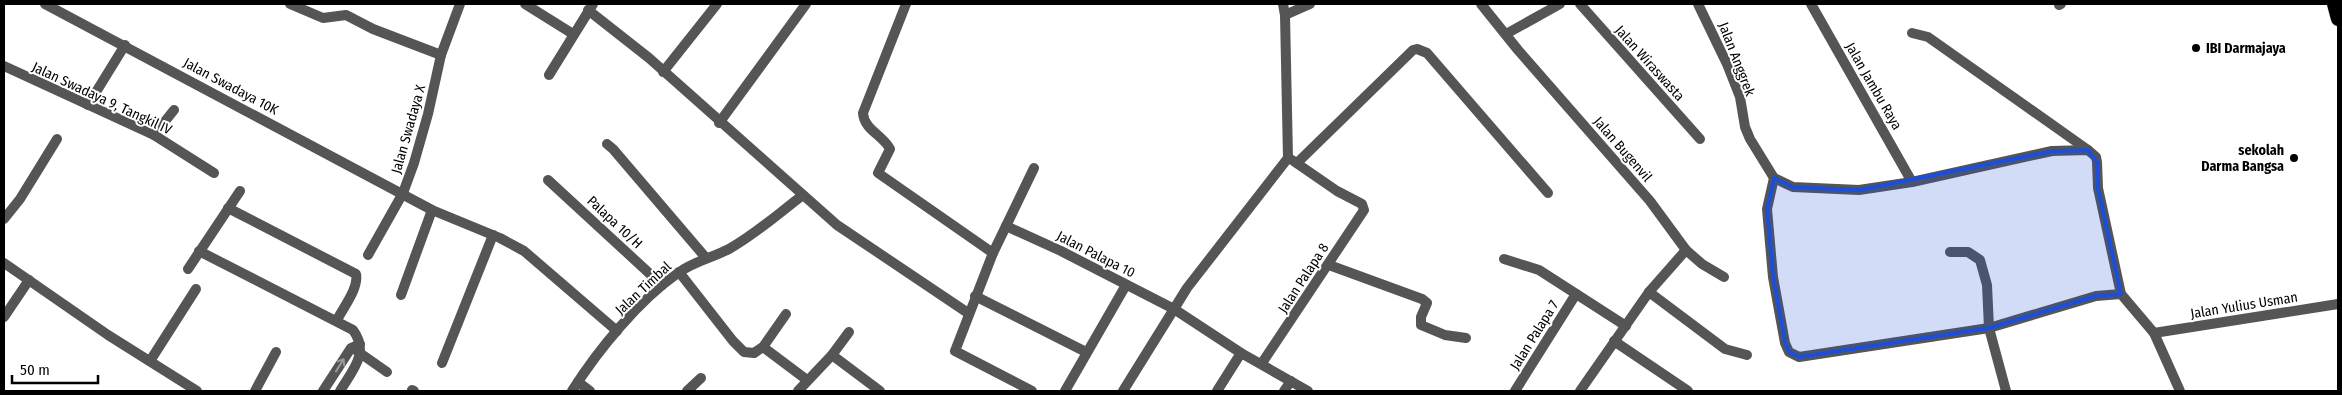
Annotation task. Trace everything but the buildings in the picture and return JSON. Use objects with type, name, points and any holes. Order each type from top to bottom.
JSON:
[{"type":"highway","points":[[2334,4],[2338,18]]},
{"type":"street","name":"Jalan Swadaya 10K","points":[[45,4],[432,210],[493,235],[524,251],[617,330]]},
{"type":"street","points":[[290,4],[323,18],[346,15],[373,29],[441,55]]},
{"type":"street","name":"Jalan Swadaya X","points":[[368,255],[403,193],[428,114],[441,55],[460,4]]},
{"type":"street","points":[[526,4],[573,34]]},
{"type":"street","points":[[663,72],[717,4]]},
{"type":"street","points":[[719,123],[806,4]]},
{"type":"street","points":[[906,4],[862,113],[865,124],[887,144],[890,150],[878,173],[880,177],[993,253]]},
{"type":"street","points":[[1283,4],[1292,161]]},
{"type":"street","points":[[1285,15],[1310,4]]},
{"type":"street","name":"Jalan Bugenvil","points":[[1481,4],[1650,201],[1686,250],[1702,264],[1724,277]]},
{"type":"street","points":[[1506,34],[1560,4]]},
{"type":"street","name":"Jalan Wiraswasta","points":[[1580,4],[1700,139]]},
{"type":"street","name":"Jalan Anggrek","points":[[1698,4],[1727,64],[1740,97],[1745,127],[1756,152],[1774,178]]},
{"type":"street","name":"Jalan Jambu Raya","points":[[1811,4],[1912,182]]},
{"type":"street","points":[[549,75],[591,7],[719,123],[837,225],[968,313]]},
{"type":"street","points":[[1912,33],[1928,37],[2096,157],[2098,188],[2121,294],[2154,333],[2180,391]]},
{"type":"street","points":[[88,105],[125,45]]},
{"type":"street","points":[[1124,391],[1187,288],[1292,161],[1417,49],[1427,53],[1548,193]]},
{"type":"street","name":"Jalan Swadaya 9, Tangkil IV","points":[[4,66],[154,135],[214,173]]},
{"type":"street","points":[[154,135],[174,110]]},
{"type":"street","points":[[4,219],[20,198],[57,139]]},
{"type":"street","points":[[607,144],[614,149],[706,258]]},
{"type":"street","points":[[2088,150],[2052,151],[1912,182],[1859,190],[1793,187],[1774,178],[1767,209],[1773,277],[1786,343],[1789,352],[1799,356],[1988,328],[2088,298],[2121,294]]},
{"type":"street","name":"Jalan Palapa 8","points":[[1262,363],[1363,214],[1364,207],[1292,161]]},
{"type":"street","points":[[1032,391],[956,351],[968,313],[993,253],[1034,168]]},
{"type":"street","name":"Palapa 10/H","points":[[548,180],[662,285]]},
{"type":"street","points":[[188,268],[240,191]]},
{"type":"street","name":"Jalan Timbal","points":[[572,391],[617,330],[662,285],[679,272],[743,241],[803,195]]},
{"type":"street","points":[[228,208],[356,274],[357,278],[352,292],[337,320]]},
{"type":"street","points":[[401,295],[432,210]]},
{"type":"street","name":"Jalan Palapa 10","points":[[1006,226],[1061,250],[1174,309],[1241,352],[1308,391]]},
{"type":"street","points":[[442,363],[493,235]]},
{"type":"street","points":[[1580,391],[1648,292],[1686,250]]},
{"type":"street","points":[[199,251],[337,320],[353,330],[358,348],[387,372]]},
{"type":"street","points":[[1950,252],[1968,252],[1980,260],[1987,284],[1988,328],[2006,391]]},
{"type":"street","points":[[1504,259],[1539,270],[1626,326]]},
{"type":"street","points":[[4,263],[197,391]]},
{"type":"street","points":[[1329,265],[1422,299],[1426,303],[1426,307],[1421,317],[1421,325],[1445,335],[1466,338]]},
{"type":"street","points":[[679,272],[740,349],[754,352],[763,347],[786,314]]},
{"type":"street","points":[[4,317],[29,280]]},
{"type":"street","points":[[1066,391],[1086,352],[1126,285]]},
{"type":"street","points":[[150,361],[196,289]]},
{"type":"street","points":[[1648,292],[1725,349],[1747,355]]},
{"type":"street","name":"Jalan Palapa 7","points":[[1515,391],[1576,294]]},
{"type":"street","points":[[975,296],[1086,352]]},
{"type":"street","name":"Jalan Yulius Usman","points":[[2154,333],[2338,304]]},
{"type":"street","points":[[798,391],[832,355],[849,332]]},
{"type":"street","points":[[1614,341],[1688,391]]},
{"type":"street","points":[[763,347],[807,380]]},
{"type":"street","points":[[323,391],[358,348]]},
{"type":"street","points":[[340,391],[358,348]]},
{"type":"street","points":[[254,391],[276,352]]},
{"type":"street","points":[[1217,391],[1241,352]]},
{"type":"street","points":[[832,355],[880,391]]},
{"type":"street","points":[[687,391],[701,378]]},
{"type":"street","points":[[1284,391],[1291,381]]},
{"type":"street","points":[[578,382],[590,391]]},
{"type":"highlighted area","points":[[2088,150],[2097,162],[2098,188],[2121,294],[2096,296],[1989,328],[1799,357],[1789,352],[1785,343],[1773,277],[1767,209],[1774,178],[1793,187],[1859,190],[2052,151]]},
{"type":"place","name":"IBI Darmajaya","points":[[2196,48]]},
{"type":"place","name":"sekolah Darma Bangsa","points":[[2294,158]]}]
